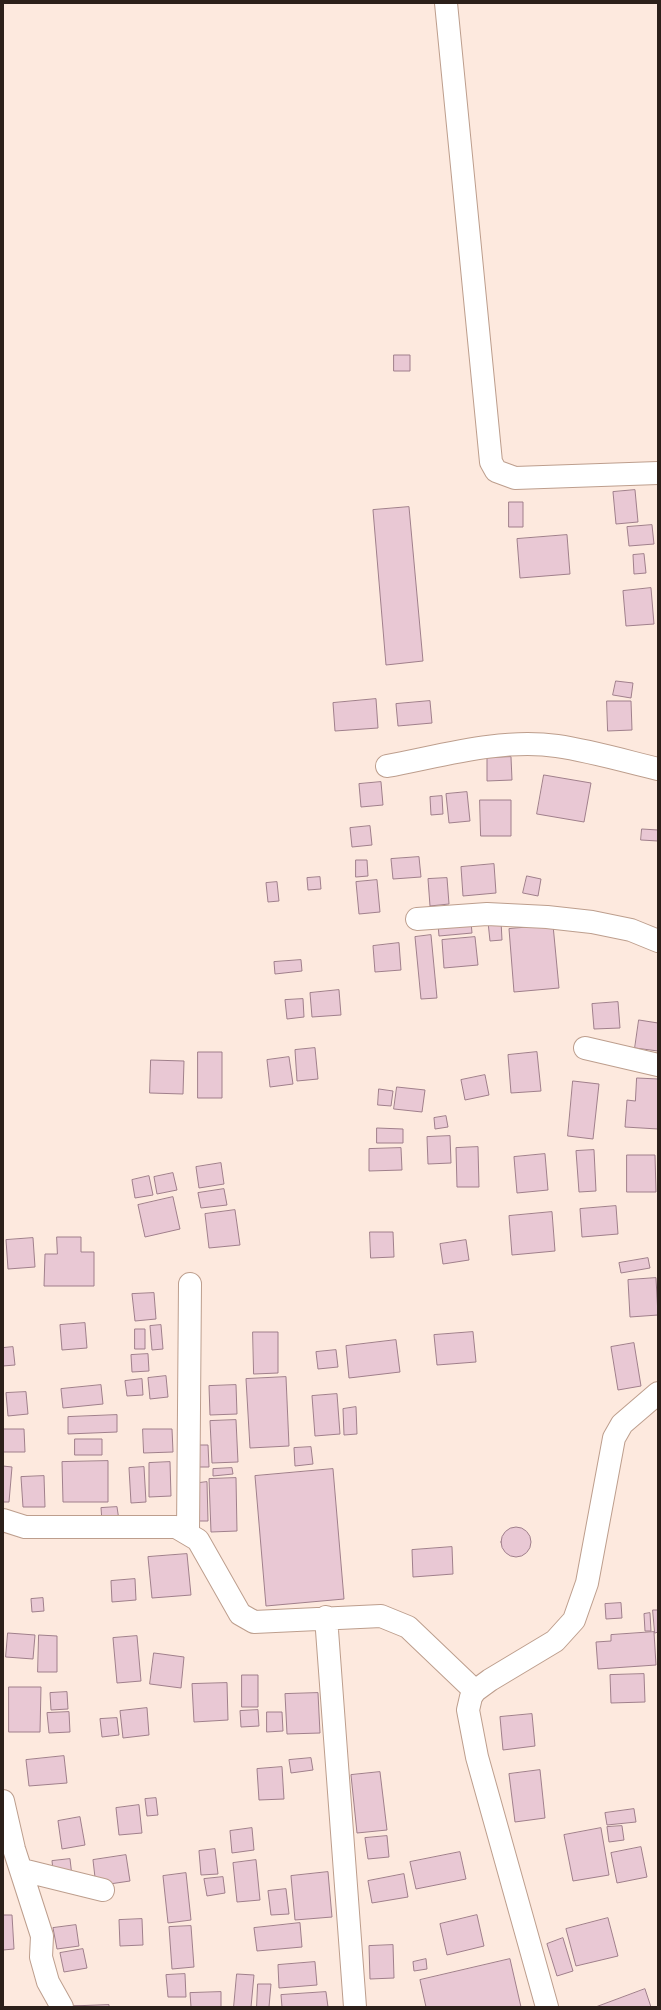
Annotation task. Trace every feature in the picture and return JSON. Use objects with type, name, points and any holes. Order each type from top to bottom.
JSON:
[{"type":"street","points":[[446,3],[491,462],[496,471],[515,478],[658,473]]},
{"type":"street","points":[[387,766],[486,748],[520,745],[556,746],[658,769]]},
{"type":"street","points":[[417,919],[487,914],[547,917],[592,922],[631,930],[658,941]]},
{"type":"street","points":[[585,1048],[658,1065]]},
{"type":"street","points":[[188,1532],[190,1284]]},
{"type":"street","points":[[547,2007],[477,1757],[468,1710],[471,1697],[475,1691],[490,1680],[555,1642],[574,1620],[587,1583],[614,1438],[622,1424],[658,1393]]},
{"type":"street","points":[[3,1520],[25,1527],[176,1527],[188,1532],[198,1540],[240,1614],[254,1622],[326,1617],[381,1616],[408,1627],[475,1691]]},
{"type":"street","points":[[326,1617],[355,2007]]},
{"type":"street","points":[[3,1801],[42,1936],[41,1957],[48,1982],[62,2007]]},
{"type":"street","points":[[22,1870],[103,1890]]},
{"type":"building","points":[[394,355],[410,355],[410,371],[394,371]]},
{"type":"building","points":[[635,490],[638,522],[616,524],[613,492]]},
{"type":"building","points":[[509,502],[523,502],[523,527],[509,527]]},
{"type":"building","points":[[409,507],[423,661],[386,665],[373,510]]},
{"type":"building","points":[[652,525],[654,544],[629,546],[627,527]]},
{"type":"building","points":[[567,535],[570,574],[520,578],[517,539]]},
{"type":"building","points":[[644,554],[646,573],[634,574],[633,555]]},
{"type":"building","points":[[651,588],[654,624],[626,626],[623,591]]},
{"type":"building","points":[[616,681],[633,683],[631,698],[613,695]]},
{"type":"building","points":[[376,699],[378,728],[335,731],[333,703]]},
{"type":"building","points":[[430,701],[432,723],[398,726],[396,704]]},
{"type":"building","points":[[607,701],[631,701],[632,730],[608,731]]},
{"type":"building","points":[[511,757],[512,780],[487,781],[487,758]]},
{"type":"building","points":[[544,775],[591,783],[584,822],[537,814]]},
{"type":"building","points":[[381,782],[383,805],[361,807],[359,784]]},
{"type":"building","points":[[467,792],[470,821],[449,823],[446,794]]},
{"type":"building","points":[[442,796],[443,814],[431,815],[430,797]]},
{"type":"building","points":[[480,800],[511,800],[511,836],[481,836]]},
{"type":"building","points":[[370,826],[372,845],[352,847],[350,828]]},
{"type":"building","points":[[642,829],[658,830],[658,841],[641,840]]},
{"type":"building","points":[[419,857],[421,877],[393,879],[391,859]]},
{"type":"building","points":[[356,860],[367,860],[368,876],[356,877]]},
{"type":"building","points":[[494,864],[496,893],[463,896],[461,867]]},
{"type":"building","points":[[527,876],[541,879],[538,896],[523,893]]},
{"type":"building","points":[[320,877],[321,889],[308,890],[307,878]]},
{"type":"building","points":[[447,878],[449,904],[430,906],[428,879]]},
{"type":"building","points":[[377,880],[380,912],[359,914],[356,882]]},
{"type":"building","points":[[277,882],[279,901],[268,902],[266,883]]},
{"type":"building","points":[[501,921],[502,940],[490,941],[488,922]]},
{"type":"building","points":[[471,922],[472,933],[439,936],[438,924]]},
{"type":"building","points":[[553,925],[559,988],[514,992],[509,929]]},
{"type":"building","points":[[431,935],[437,998],[421,999],[415,937]]},
{"type":"building","points":[[475,937],[478,965],[444,968],[442,940]]},
{"type":"building","points":[[399,943],[401,970],[375,972],[373,946]]},
{"type":"building","points":[[301,960],[302,971],[275,974],[274,962]]},
{"type":"building","points":[[339,990],[341,1015],[312,1017],[310,993]]},
{"type":"building","points":[[303,999],[304,1017],[287,1019],[285,1000]]},
{"type":"building","points":[[618,1002],[620,1028],[594,1029],[592,1004]]},
{"type":"building","points":[[639,1020],[658,1023],[658,1051],[635,1048]]},
{"type":"building","points":[[315,1048],[318,1079],[297,1081],[295,1050]]},
{"type":"building","points":[[198,1052],[222,1052],[222,1098],[198,1098]]},
{"type":"building","points":[[537,1052],[541,1091],[511,1093],[508,1055]]},
{"type":"building","points":[[289,1057],[293,1084],[270,1087],[267,1060]]},
{"type":"building","points":[[151,1060],[184,1061],[183,1094],[150,1093]]},
{"type":"building","points":[[485,1075],[489,1095],[465,1100],[461,1080]]},
{"type":"building","points":[[637,1078],[658,1079],[658,1129],[625,1127],[627,1100],[635,1101]]},
{"type":"building","points":[[573,1081],[599,1084],[593,1139],[568,1136]]},
{"type":"building","points":[[397,1087],[425,1090],[422,1112],[394,1109]]},
{"type":"building","points":[[379,1089],[393,1091],[391,1106],[378,1105]]},
{"type":"building","points":[[446,1116],[448,1127],[435,1129],[434,1118]]},
{"type":"building","points":[[377,1128],[403,1129],[403,1143],[377,1143]]},
{"type":"building","points":[[450,1136],[451,1163],[428,1164],[427,1137]]},
{"type":"building","points":[[478,1147],[479,1187],[457,1187],[456,1148]]},
{"type":"building","points":[[401,1148],[402,1170],[369,1171],[369,1149]]},
{"type":"building","points":[[594,1150],[596,1191],[579,1192],[576,1151]]},
{"type":"building","points":[[545,1154],[548,1190],[517,1193],[514,1157]]},
{"type":"building","points":[[627,1155],[655,1155],[656,1192],[627,1192]]},
{"type":"building","points":[[221,1163],[224,1184],[199,1188],[196,1167]]},
{"type":"building","points":[[173,1173],[177,1190],[157,1194],[154,1177]]},
{"type":"building","points":[[149,1176],[153,1195],[135,1198],[132,1180]]},
{"type":"building","points":[[224,1189],[227,1205],[201,1208],[198,1193]]},
{"type":"building","points":[[173,1197],[180,1229],[145,1237],[138,1205]]},
{"type":"building","points":[[616,1206],[618,1234],[582,1237],[580,1209]]},
{"type":"building","points":[[235,1210],[240,1245],[209,1248],[205,1214]]},
{"type":"building","points":[[552,1212],[555,1251],[512,1255],[509,1216]]},
{"type":"building","points":[[370,1232],[393,1232],[394,1257],[371,1258]]},
{"type":"building","points":[[57,1237],[81,1237],[81,1252],[94,1252],[94,1286],[44,1286],[45,1254],[57,1254]]},
{"type":"building","points":[[33,1238],[35,1267],[8,1269],[6,1240]]},
{"type":"building","points":[[466,1240],[469,1260],[443,1264],[440,1244]]},
{"type":"building","points":[[648,1258],[650,1268],[621,1273],[619,1263]]},
{"type":"building","points":[[656,1278],[658,1315],[630,1317],[628,1280]]},
{"type":"building","points":[[154,1293],[156,1319],[135,1321],[132,1294]]},
{"type":"building","points":[[85,1323],[87,1348],[62,1350],[60,1325]]},
{"type":"building","points":[[161,1325],[163,1349],[152,1350],[150,1326]]},
{"type":"building","points":[[135,1329],[145,1329],[145,1349],[135,1349]]},
{"type":"building","points":[[253,1332],[278,1332],[278,1373],[254,1374]]},
{"type":"building","points":[[473,1332],[476,1362],[437,1365],[434,1335]]},
{"type":"building","points":[[396,1340],[400,1372],[349,1378],[346,1346]]},
{"type":"building","points":[[634,1343],[641,1386],[618,1390],[611,1347]]},
{"type":"building","points":[[13,1347],[15,1365],[3,1366],[3,1348]]},
{"type":"building","points":[[336,1350],[338,1367],[318,1369],[316,1352]]},
{"type":"building","points":[[148,1354],[149,1371],[132,1372],[131,1355]]},
{"type":"building","points":[[166,1376],[168,1397],[150,1399],[148,1378]]},
{"type":"building","points":[[286,1377],[289,1446],[250,1448],[246,1379]]},
{"type":"building","points":[[142,1379],[143,1395],[127,1396],[125,1381]]},
{"type":"building","points":[[101,1385],[103,1404],[63,1408],[61,1389]]},
{"type":"building","points":[[236,1385],[237,1414],[210,1415],[209,1386]]},
{"type":"building","points":[[26,1392],[28,1414],[8,1416],[6,1393]]},
{"type":"building","points":[[337,1394],[340,1434],[315,1436],[312,1396]]},
{"type":"building","points":[[356,1407],[357,1434],[344,1435],[343,1409]]},
{"type":"building","points":[[117,1415],[117,1432],[68,1434],[68,1417]]},
{"type":"building","points":[[236,1420],[238,1462],[212,1463],[210,1421]]},
{"type":"building","points":[[3,1429],[24,1429],[25,1452],[3,1452]]},
{"type":"building","points":[[143,1429],[172,1429],[173,1452],[144,1453]]},
{"type":"building","points":[[75,1439],[102,1439],[102,1455],[75,1455]]},
{"type":"building","points":[[196,1445],[208,1445],[209,1467],[197,1467]]},
{"type":"building","points":[[311,1447],[313,1464],[295,1466],[294,1448]]},
{"type":"building","points":[[108,1461],[108,1502],[63,1502],[62,1462]]},
{"type":"building","points":[[170,1462],[171,1496],[149,1497],[149,1463]]},
{"type":"building","points":[[3,1466],[12,1467],[9,1502],[3,1502]]},
{"type":"building","points":[[144,1467],[146,1502],[131,1503],[129,1468]]},
{"type":"building","points":[[232,1468],[233,1474],[213,1476],[213,1469]]},
{"type":"building","points":[[333,1469],[344,1599],[266,1606],[255,1476]]},
{"type":"building","points":[[44,1476],[45,1507],[23,1507],[21,1477]]},
{"type":"building","points":[[236,1478],[237,1531],[211,1532],[209,1479]]},
{"type":"building","points":[[207,1482],[208,1521],[199,1521],[199,1483]]},
{"type":"building","points":[[117,1507],[119,1520],[102,1521],[101,1508]]},
{"type":"building","points":[[516,1527],[527,1531],[531,1542],[527,1553],[516,1557],[505,1553],[501,1542],[505,1531]]},
{"type":"building","points":[[452,1547],[453,1574],[413,1577],[412,1550]]},
{"type":"building","points":[[187,1554],[191,1595],[152,1598],[148,1557]]},
{"type":"building","points":[[135,1579],[136,1600],[112,1602],[111,1581]]},
{"type":"building","points":[[43,1598],[44,1611],[32,1612],[31,1599]]},
{"type":"building","points":[[621,1603],[622,1618],[606,1619],[605,1604]]},
{"type":"building","points":[[653,1610],[658,1610],[658,1632],[655,1633]]},
{"type":"building","points":[[650,1613],[651,1631],[645,1631],[644,1614]]},
{"type":"building","points":[[654,1632],[656,1665],[598,1669],[596,1642],[611,1641],[611,1635]]},
{"type":"building","points":[[8,1633],[35,1635],[33,1659],[6,1657]]},
{"type":"building","points":[[39,1635],[57,1636],[57,1672],[38,1672]]},
{"type":"building","points":[[137,1636],[141,1681],[117,1683],[113,1638]]},
{"type":"building","points":[[154,1653],[184,1657],[181,1688],[150,1684]]},
{"type":"building","points":[[644,1674],[645,1702],[611,1703],[610,1675]]},
{"type":"building","points":[[242,1675],[258,1675],[258,1707],[242,1707]]},
{"type":"building","points":[[227,1683],[228,1720],[194,1722],[192,1684]]},
{"type":"building","points":[[9,1687],[41,1687],[40,1732],[9,1732]]},
{"type":"building","points":[[67,1692],[68,1709],[51,1710],[50,1693]]},
{"type":"building","points":[[318,1693],[320,1733],[287,1734],[285,1694]]},
{"type":"building","points":[[147,1708],[149,1735],[123,1738],[120,1711]]},
{"type":"building","points":[[258,1710],[259,1726],[241,1727],[240,1711]]},
{"type":"building","points":[[69,1712],[70,1732],[49,1733],[47,1713]]},
{"type":"building","points":[[267,1712],[282,1712],[283,1731],[267,1732]]},
{"type":"building","points":[[532,1714],[535,1746],[503,1750],[500,1717]]},
{"type":"building","points":[[117,1718],[119,1735],[102,1737],[100,1719]]},
{"type":"building","points":[[64,1756],[67,1783],[29,1786],[26,1760]]},
{"type":"building","points":[[311,1758],[313,1770],[291,1773],[289,1760]]},
{"type":"building","points":[[282,1767],[284,1799],[259,1800],[257,1769]]},
{"type":"building","points":[[540,1770],[545,1818],[515,1822],[509,1774]]},
{"type":"building","points":[[380,1772],[387,1830],[357,1833],[351,1775]]},
{"type":"building","points":[[156,1798],[158,1815],[147,1816],[145,1799]]},
{"type":"building","points":[[139,1805],[142,1833],[119,1835],[116,1808]]},
{"type":"building","points":[[634,1809],[636,1822],[607,1825],[605,1813]]},
{"type":"building","points":[[80,1817],[85,1845],[62,1849],[58,1821]]},
{"type":"building","points":[[622,1826],[624,1840],[609,1842],[607,1827]]},
{"type":"building","points":[[252,1828],[254,1850],[232,1853],[230,1831]]},
{"type":"building","points":[[601,1828],[609,1875],[573,1881],[564,1835]]},
{"type":"building","points":[[387,1836],[389,1857],[368,1859],[365,1838]]},
{"type":"building","points":[[641,1847],[647,1877],[617,1883],[611,1853]]},
{"type":"building","points":[[215,1849],[218,1874],[201,1875],[199,1851]]},
{"type":"building","points":[[460,1852],[466,1879],[416,1889],[410,1862]]},
{"type":"building","points":[[126,1855],[130,1881],[96,1886],[93,1860]]},
{"type":"building","points":[[70,1859],[72,1876],[54,1878],[52,1861]]},
{"type":"building","points":[[256,1860],[260,1900],[237,1902],[233,1863]]},
{"type":"building","points":[[328,1872],[332,1917],[295,1920],[291,1876]]},
{"type":"building","points":[[186,1873],[191,1920],[168,1923],[163,1876]]},
{"type":"building","points":[[404,1874],[408,1897],[372,1903],[368,1881]]},
{"type":"building","points":[[223,1877],[225,1893],[207,1896],[204,1879]]},
{"type":"building","points":[[286,1889],[289,1914],[271,1915],[268,1891]]},
{"type":"building","points":[[3,1915],[12,1915],[14,1949],[3,1950]]},
{"type":"building","points":[[477,1915],[484,1946],[447,1955],[440,1924]]},
{"type":"building","points":[[608,1918],[618,1956],[576,1966],[566,1929]]},
{"type":"building","points":[[142,1919],[143,1945],[120,1946],[119,1920]]},
{"type":"building","points":[[300,1923],[302,1947],[257,1951],[254,1928]]},
{"type":"building","points":[[76,1925],[79,1946],[57,1949],[53,1928]]},
{"type":"building","points":[[191,1926],[194,1967],[172,1969],[169,1927]]},
{"type":"building","points":[[563,1938],[573,1971],[557,1976],[547,1944]]},
{"type":"building","points":[[393,1945],[394,1978],[370,1979],[369,1946]]},
{"type":"building","points":[[83,1949],[87,1968],[64,1972],[60,1953]]},
{"type":"building","points":[[426,1959],[427,1969],[414,1971],[413,1962]]},
{"type":"building","points":[[510,1959],[521,2007],[426,2007],[420,1980]]},
{"type":"building","points":[[315,1962],[317,1985],[279,1988],[278,1965]]},
{"type":"building","points":[[185,1974],[186,1997],[168,1997],[166,1975]]},
{"type":"building","points":[[237,1974],[254,1975],[251,2007],[234,2007]]},
{"type":"building","points":[[258,1984],[271,1984],[269,2007],[257,2007]]},
{"type":"building","points":[[645,1989],[651,2007],[596,2007]]},
{"type":"building","points":[[221,1992],[221,2007],[191,2007],[190,1993]]},
{"type":"building","points":[[326,1992],[328,2007],[282,2007],[281,1995]]},
{"type":"building","points":[[109,2005],[109,2007],[72,2006]]}]
